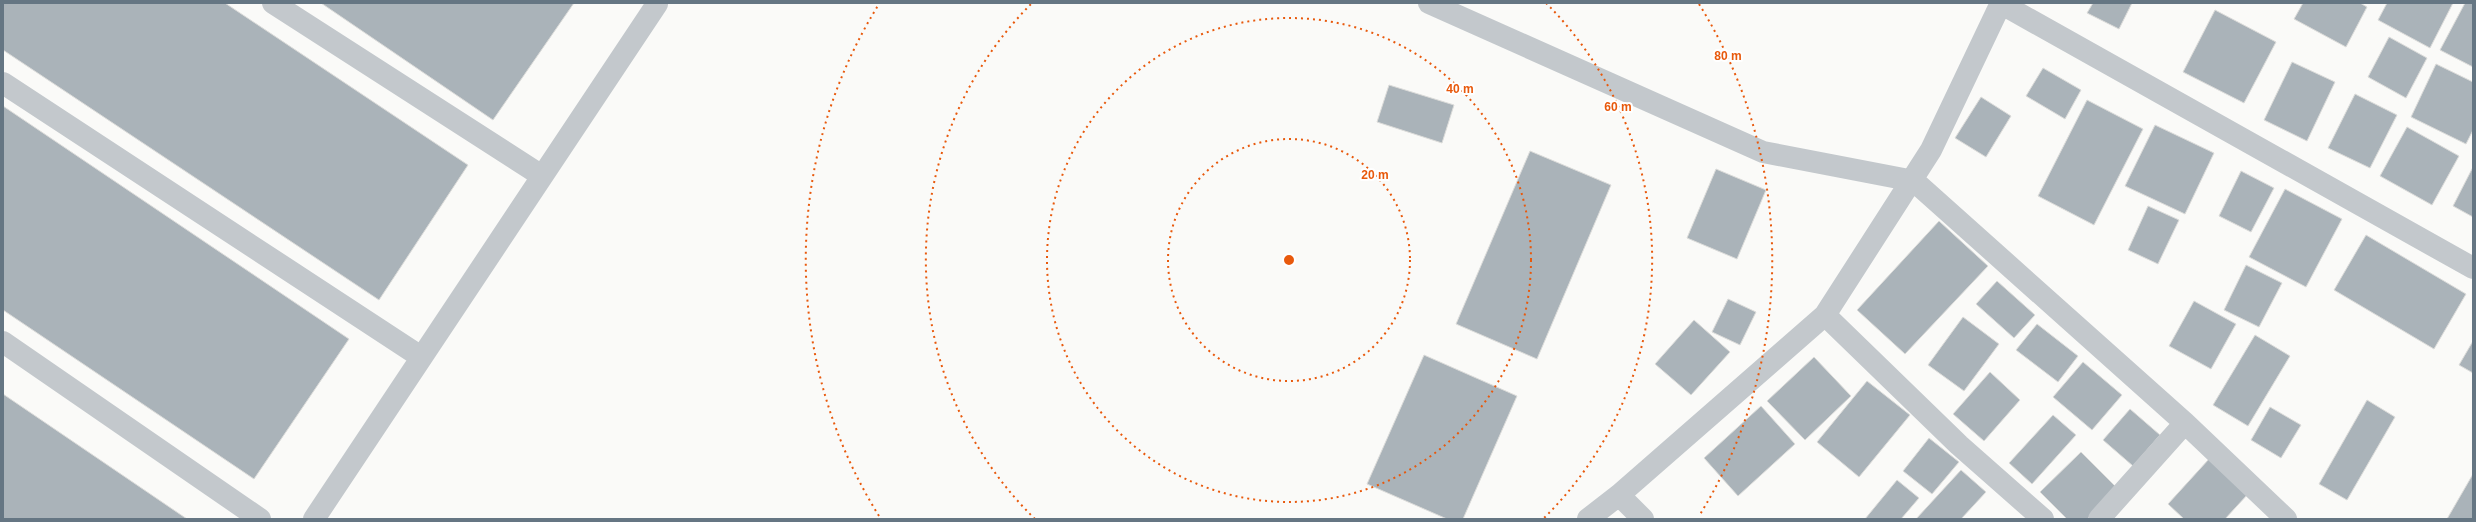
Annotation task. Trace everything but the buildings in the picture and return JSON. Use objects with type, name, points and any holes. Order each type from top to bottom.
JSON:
[{"type":"street","points":[[273,3],[542,176]]},
{"type":"street","points":[[314,519],[657,4],[655,3]]},
{"type":"street","points":[[1429,3],[1762,152],[1914,181],[2185,424],[2286,519]]},
{"type":"street","points":[[1588,519],[1619,495],[1825,315],[1914,181],[1931,150],[2000,3],[2473,268]]},
{"type":"street","points":[[3,83],[421,357]]},
{"type":"street","points":[[1825,315],[1959,445],[2043,519]]},
{"type":"street","points":[[3,342],[260,519]]},
{"type":"street","points":[[2099,519],[2185,424]]},
{"type":"street","points":[[1619,495],[1643,519]]}]
